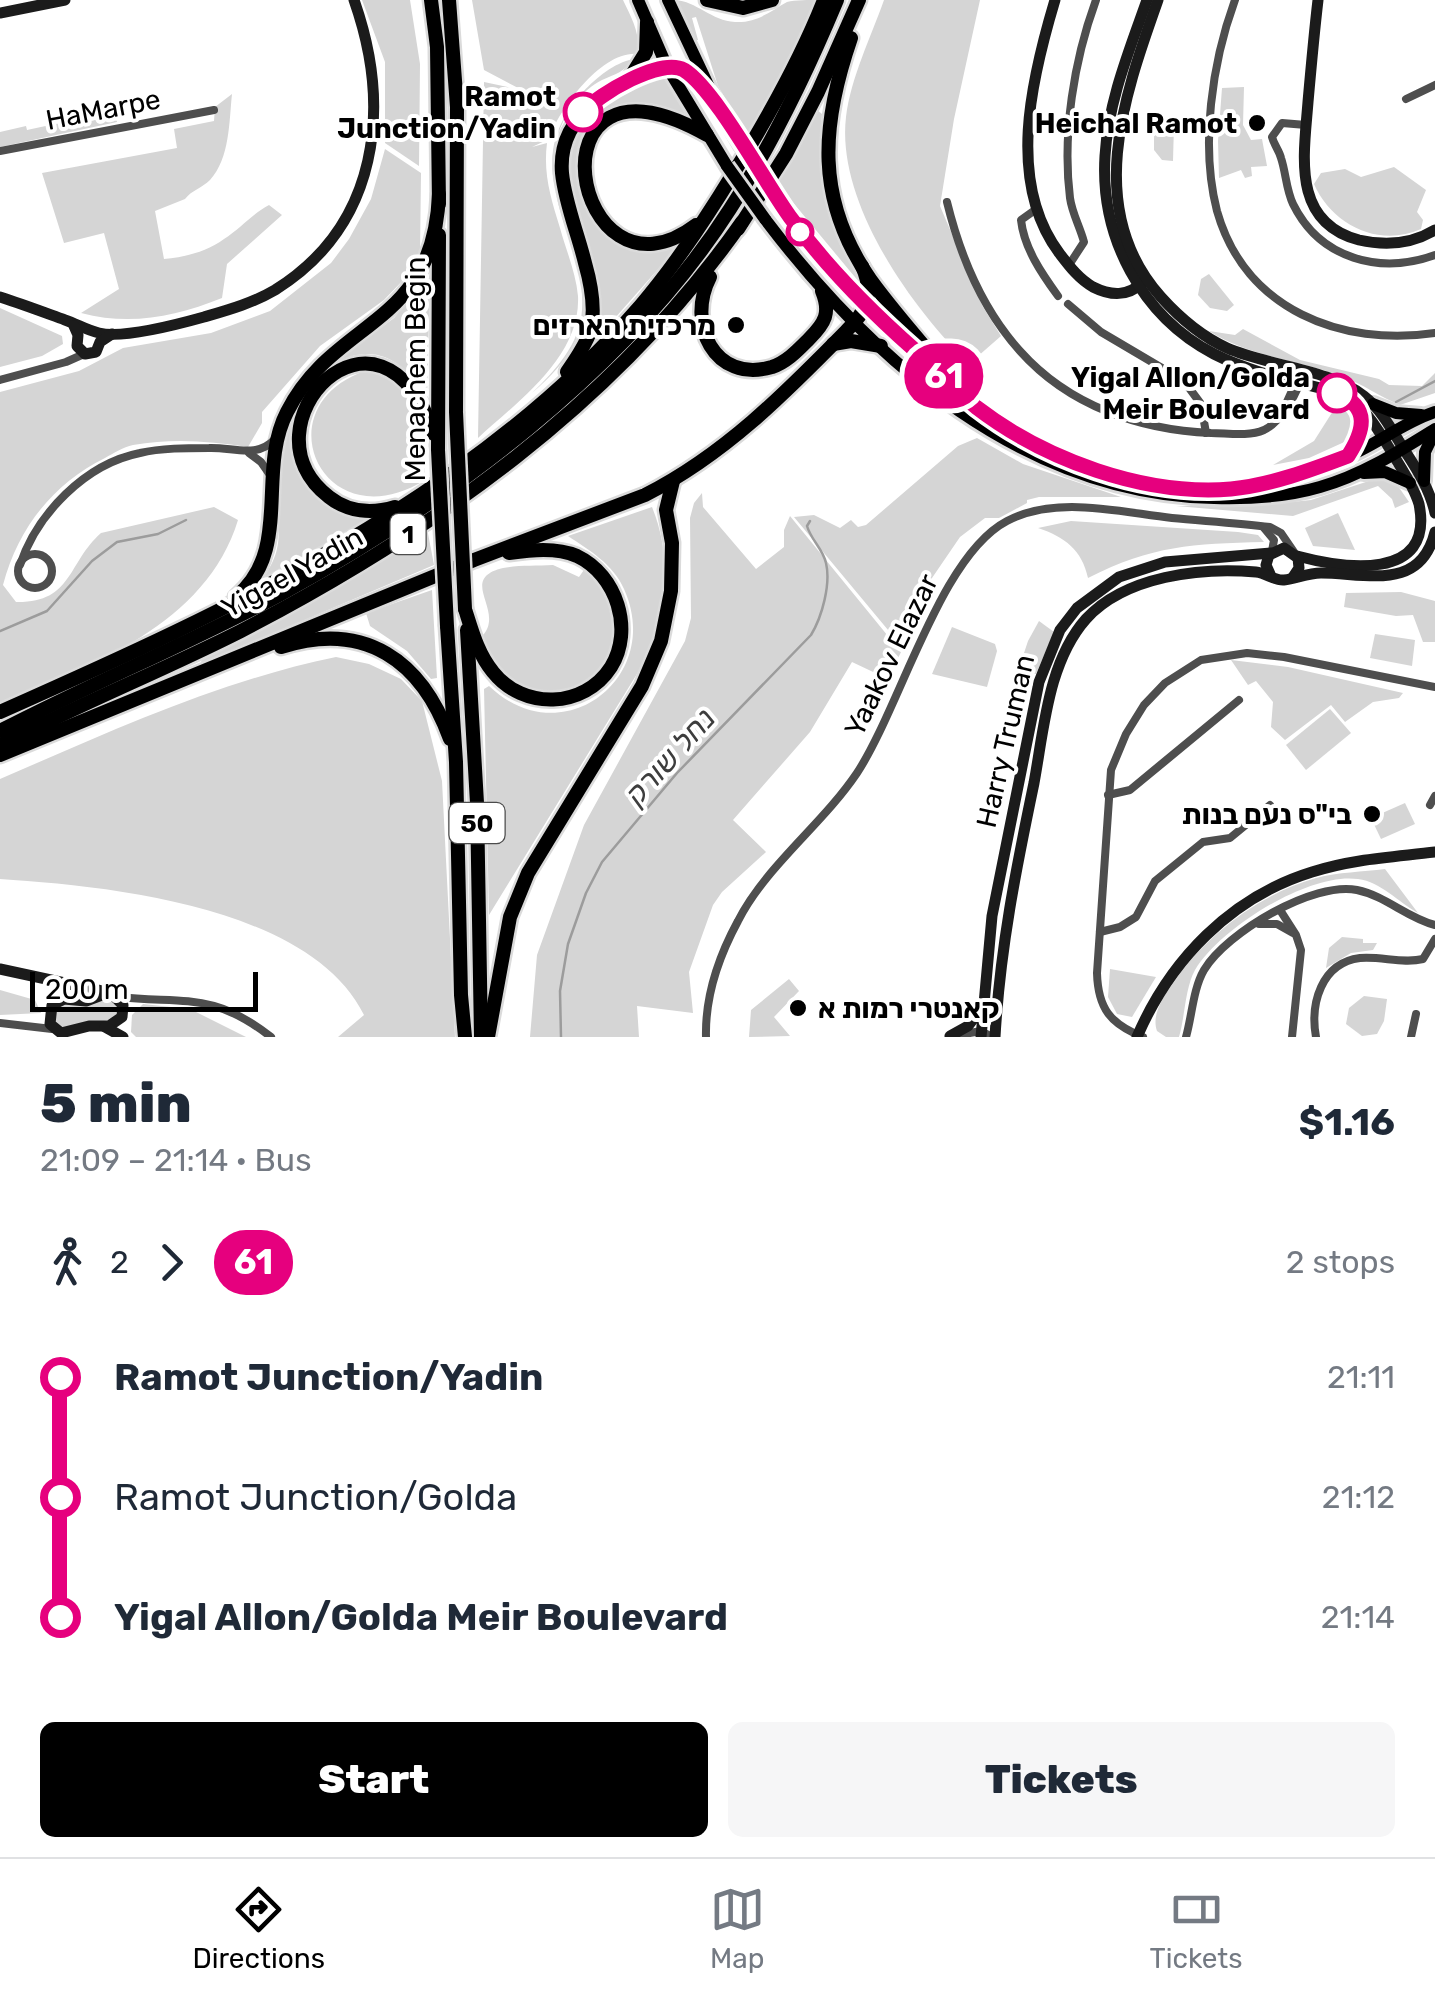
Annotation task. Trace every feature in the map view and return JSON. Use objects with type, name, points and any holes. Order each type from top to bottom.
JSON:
[{"type":"highway","name":"Menachem Begin","points":[[430,0],[437,47],[439,194],[435,426],[456,762],[461,995],[466,1037]]},
{"type":"highway","name":"Menachem Begin","points":[[449,0],[457,107],[456,412],[477,803],[484,1037]]},
{"type":"highway","points":[[707,0],[743,8],[772,0]]},
{"type":"highway","points":[[0,712],[173,634],[324,557],[414,500],[557,388],[643,302],[708,214],[762,126],[824,0]]},
{"type":"highway","name":"Yigael Yadin","points":[[0,731],[319,572],[426,505],[518,436],[591,372],[697,257],[773,138],[837,0]]},
{"type":"highway","points":[[0,755],[180,678],[646,495],[738,436],[833,345],[866,306],[868,286],[833,201],[828,161],[832,100],[861,0]]},
{"type":"highway","name":"1","points":[[742,222],[786,154],[861,0]]},
{"type":"highway","points":[[628,81],[646,52],[646,22]]},
{"type":"highway","points":[[557,388],[585,343],[592,320],[589,276],[564,183],[564,146],[571,129],[588,106],[628,81],[667,67],[687,73],[718,106]]},
{"type":"highway","points":[[706,135],[652,110],[627,111],[603,124],[592,136],[585,150],[583,174],[587,194],[598,215],[617,232],[640,242],[665,242],[679,237],[708,214]]},
{"type":"highway","points":[[173,634],[224,606],[254,578],[265,559],[270,536],[271,479],[278,434],[294,400],[313,375],[390,310],[415,281],[435,232],[439,194]]},
{"type":"highway","points":[[742,222],[710,276],[701,302],[702,333],[720,357],[737,366],[756,368],[785,361],[826,321],[822,291]]},
{"type":"highway","name":"Yigael Yadin","points":[[0,746],[278,611],[363,563],[482,484],[627,360],[695,287],[742,222]]},
{"type":"highway","points":[[862,266],[960,393]]},
{"type":"highway","points":[[833,345],[851,341],[881,346]]},
{"type":"highway","points":[[414,500],[370,512],[336,502],[314,482],[307,469],[301,454],[301,419],[326,378],[348,366],[374,364],[403,379],[435,426]]},
{"type":"highway","points":[[484,1037],[510,917],[528,873],[642,686],[662,641],[672,592],[672,544],[666,510],[672,481]]},
{"type":"highway","points":[[465,610],[474,638],[492,671],[513,690],[537,699],[566,699],[592,688],[613,664],[619,649],[622,626],[617,603],[606,581],[588,563],[562,551],[542,550],[474,560]]},
{"type":"highway","points":[[180,678],[319,638],[366,644],[409,669],[426,687],[439,709],[456,762]]},
{"type":"main road","points":[[638,0],[667,67],[706,135],[765,220],[822,291],[854,323],[979,427],[1046,461],[1122,488],[1182,497],[1263,496],[1318,487],[1356,474],[1435,430]]},
{"type":"main road","points":[[668,0],[740,144],[835,274],[960,393],[986,414],[1041,445],[1096,469],[1142,482],[1213,489],[1245,487],[1348,456],[1432,414]]},
{"type":"main road","points":[[1348,456],[1361,430],[1354,402]]},
{"type":"main road","points":[[1373,404],[1396,414],[1432,414]]},
{"type":"main road","points":[[1356,474],[1385,472],[1417,482],[1435,430]]},
{"type":"street","points":[[0,13],[64,0]]},
{"type":"street","points":[[0,297],[84,338],[160,328],[248,303],[291,278],[330,242],[355,203],[371,151],[370,63],[360,16],[352,0]]},
{"type":"street","points":[[1055,0],[1031,112],[1028,150],[1035,210],[1069,265],[1096,288],[1140,282]]},
{"type":"street","points":[[1069,265],[1084,242],[1070,202],[1071,116],[1086,32],[1096,0]]},
{"type":"street","points":[[1147,0],[1115,96],[1104,164],[1112,226],[1122,258],[1140,282],[1214,342],[1354,402],[1388,435]]},
{"type":"street","points":[[1140,282],[1122,224],[1116,154],[1125,98],[1158,0]]},
{"type":"street","points":[[1235,0],[1221,51],[1210,132],[1217,209],[1236,251],[1276,298],[1318,323],[1383,338],[1435,333]]},
{"type":"street","points":[[1317,2],[1304,179],[1314,207],[1345,234],[1378,243],[1414,240],[1435,230]]},
{"type":"street","points":[[1406,98],[1435,85]]},
{"type":"street","name":"HaMarpe","points":[[0,151],[214,110]]},
{"type":"street","points":[[1306,125],[1282,123],[1272,136],[1292,202],[1310,230],[1333,250],[1370,262],[1395,264],[1435,255]]},
{"type":"street","points":[[947,202],[956,238],[977,286],[1006,333],[1038,369],[1079,398],[1131,421],[1166,430],[1255,432],[1275,422],[1298,378]]},
{"type":"street","points":[[1035,210],[1021,220],[1022,231],[1058,296]]},
{"type":"street","points":[[1068,304],[1102,332],[1184,381],[1201,404],[1206,433]]},
{"type":"street","points":[[0,380],[69,361],[84,338]]},
{"type":"street","points":[[1298,378],[1351,388],[1373,404],[1435,512]]},
{"type":"street","points":[[31,537],[34,548],[49,562],[51,572],[48,582],[39,588],[28,587],[20,580],[20,564],[31,537],[65,496],[94,473],[140,452],[263,449],[278,434]]},
{"type":"street","points":[[245,451],[261,462],[271,479]]},
{"type":"street","points":[[1272,552],[1284,548],[1295,554],[1374,567],[1400,560],[1416,545],[1422,527],[1417,482]]},
{"type":"street","name":"Yaakov Elazar","points":[[706,1037],[712,987],[739,917],[760,887],[833,806],[862,765],[887,720],[947,588],[976,544],[1010,519],[1029,512],[1067,508],[1260,526]]},
{"type":"street","points":[[1260,526],[1281,533],[1295,554],[1299,566],[1293,577]]},
{"type":"street","points":[[1260,526],[1272,536],[1272,552],[1266,565],[1270,574],[1281,580],[1312,574],[1384,576],[1408,570],[1425,555],[1435,532]]},
{"type":"street","name":"Harry Truman","points":[[987,1035],[982,1006],[992,916],[1039,684],[1060,630],[1098,590],[1132,572],[1165,562],[1272,552]]},
{"type":"street","points":[[20,564],[32,555],[42,556]]},
{"type":"street","name":"Harry Truman","points":[[987,1035],[1053,686],[1072,637],[1106,601],[1150,581],[1185,574],[1270,574]]},
{"type":"street","points":[[1435,687],[1263,654],[1233,652],[1201,660],[1164,683],[1135,719],[1117,754],[1108,795],[1097,973],[1100,1003],[1116,1024],[1139,1036],[1157,997],[1179,964],[1216,926],[1251,899],[1314,871],[1435,852]]},
{"type":"street","points":[[1108,795],[1130,790],[1238,700]]},
{"type":"street","points":[[1100,932],[1120,928],[1136,917],[1155,881],[1203,842],[1230,838],[1270,805]]},
{"type":"street","points":[[1186,1037],[1205,968],[1255,924],[1319,892],[1346,888],[1363,891],[1408,916],[1435,924]]},
{"type":"street","points":[[1280,910],[1296,934],[1301,962],[1292,1037]]},
{"type":"street","points":[[1255,924],[1277,924],[1296,934]]},
{"type":"street","points":[[1316,1037],[1317,994],[1332,971],[1362,958],[1423,959],[1435,938]]},
{"type":"street","points":[[0,973],[36,975],[112,995],[216,1004],[272,1037]]},
{"type":"street","points":[[0,973],[44,986],[52,995],[52,1028]]},
{"type":"street","points":[[26,1026],[64,1000],[86,1001],[112,995]]},
{"type":"street","points":[[112,995],[123,1014],[125,1037]]},
{"type":"street","points":[[0,1023],[66,1033],[83,1027],[105,1027],[117,1023],[143,998]]},
{"type":"street","points":[[949,1037],[968,1026],[982,1006]]},
{"type":"street","points":[[1411,1037],[1416,1014]]},
{"type":"street","points":[[105,1027],[125,1037]]},
{"type":"street","points":[[949,1037],[987,1035]]},
{"type":"shaded area","points":[[362,0],[410,0],[420,64],[419,166],[385,143],[385,62]]},
{"type":"shaded area","points":[[472,0],[623,0],[638,39],[638,54],[624,55],[597,71],[562,112],[549,139],[532,147],[547,143],[549,186],[577,287],[576,318],[569,339],[544,376],[478,438],[484,82],[522,90],[484,70]]},
{"type":"shaded area","points":[[675,0],[719,18],[743,22],[787,2],[819,0],[749,140],[718,86],[696,17],[692,18],[698,40],[691,41]]},
{"type":"shaded area","points":[[884,0],[980,0],[940,206],[983,307],[1001,336],[969,364],[902,283],[865,217],[853,183],[846,150],[846,117],[857,72]]},
{"type":"shaded area","points":[[633,59],[623,70],[595,84],[577,100],[606,72]]},
{"type":"shaded area","points":[[666,72],[685,114],[646,103],[613,109],[593,123],[581,142],[577,165],[581,189],[591,211],[609,231],[634,244],[653,249],[672,245],[675,250],[592,344],[599,314],[599,290],[572,195],[570,152],[577,132],[609,97]]},
{"type":"shaded area","points":[[1244,87],[1243,125],[1251,140],[1262,139],[1267,166],[1251,167],[1252,176],[1245,178],[1241,170],[1219,178],[1222,88]]},
{"type":"shaded area","points":[[232,94],[227,139],[217,171],[185,199],[155,211],[164,259],[210,247],[269,205],[282,215],[227,264],[222,298],[152,318],[117,319],[81,313],[119,289],[104,233],[64,243],[42,173],[177,148],[174,129],[214,121],[215,107]]},
{"type":"shaded area","points":[[817,110],[822,114],[821,163],[828,209],[859,282],[776,182]]},
{"type":"shaded area","points":[[115,111],[117,122],[0,147],[0,132]]},
{"type":"shaded area","points":[[1165,122],[1174,124],[1173,161],[1162,160],[1154,150],[1154,132]]},
{"type":"shaded area","points":[[385,149],[421,173],[420,253],[408,275],[384,300],[320,346],[262,412],[262,423],[248,447],[191,441],[133,445],[69,481],[28,527],[3,585],[16,602],[49,596],[59,589],[101,533],[214,507],[238,520],[222,556],[200,588],[141,637],[107,657],[0,706],[0,392],[79,371],[123,348],[211,333],[270,311],[331,263],[349,239],[371,199]]},
{"type":"shaded area","points":[[1394,167],[1426,190],[1417,212],[1423,220],[1421,229],[1405,234],[1389,236],[1359,229],[1332,211],[1314,184],[1321,173],[1345,169],[1361,177]]},
{"type":"shaded area","points":[[575,255],[578,264],[584,294],[582,325],[566,358],[555,369],[580,322],[581,280]]},
{"type":"shaded area","points":[[1209,274],[1234,305],[1227,311],[1210,308],[1198,295],[1201,279]]},
{"type":"shaded area","points":[[430,275],[427,402],[410,375],[388,358],[361,354],[331,365],[394,318]]},
{"type":"shaded area","points":[[0,308],[62,336],[63,344],[42,356],[0,367]]},
{"type":"shaded area","points":[[1243,329],[1300,360],[1379,379],[1389,385],[1422,386],[1435,373],[1435,393],[1400,405],[1343,377],[1241,347],[1209,331],[1235,335]]},
{"type":"shaded area","points":[[365,371],[398,386],[408,398],[420,428],[425,480],[389,495],[358,495],[334,483],[318,463],[311,438],[316,412],[334,389]]},
{"type":"shaded area","points":[[304,395],[294,443],[304,478],[326,496],[372,516],[253,589],[273,561],[277,548],[276,466],[284,434]]},
{"type":"shaded area","points":[[1340,400],[1350,407],[1359,423],[1351,439],[1309,458],[1273,465],[1314,441]]},
{"type":"shaded area","points":[[977,438],[1023,464],[1121,497],[1039,497],[999,518],[985,518],[960,537],[932,578],[903,648],[794,517],[814,515],[840,528],[851,520],[858,527],[866,525],[958,446]]},
{"type":"shaded area","points":[[1378,478],[1398,486],[1409,502],[1395,508],[1392,499],[1378,486],[1293,516],[1176,506],[1254,506],[1311,500]]},
{"type":"shaded area","points":[[702,493],[703,507],[756,569],[784,547],[784,530],[790,516],[901,652],[888,679],[852,662],[810,732],[733,820],[766,852],[713,905],[689,972],[693,1013],[637,1006],[639,1037],[530,1037],[537,955],[584,825],[685,641],[691,618],[690,518]]},
{"type":"shaded area","points":[[652,507],[662,544],[665,582],[648,656],[489,915],[484,689],[489,686],[518,706],[547,713],[575,709],[599,697],[618,677],[630,651],[633,621],[624,589],[607,565],[568,536]]},
{"type":"shaded area","points":[[1338,513],[1355,550],[1313,546],[1305,528]]},
{"type":"shaded area","points":[[1071,521],[1238,532],[1258,535],[1264,542],[1173,548],[1088,578],[1071,546],[1038,528]]},
{"type":"shaded area","points":[[427,528],[434,565],[201,664],[202,654]]},
{"type":"shaded area","points":[[553,565],[579,577],[586,567],[609,603],[614,636],[604,664],[584,684],[558,693],[530,690],[503,671],[483,635],[489,616],[482,587],[490,573],[509,567]]},
{"type":"shaded area","points":[[432,590],[437,678],[431,679],[407,651],[370,626],[366,613]]},
{"type":"shaded area","points":[[1401,592],[1435,601],[1435,642],[1423,642],[1413,615],[1344,607],[1346,593]]},
{"type":"shaded area","points":[[1039,621],[1054,632],[1036,674],[1018,671],[1028,641]]},
{"type":"shaded area","points":[[952,627],[995,644],[997,651],[987,687],[932,674]]},
{"type":"shaded area","points":[[1375,634],[1415,640],[1412,666],[1370,658]]},
{"type":"shaded area","points":[[336,657],[369,664],[401,679],[422,701],[442,781],[455,1037],[338,1037],[364,1015],[337,978],[300,949],[254,926],[148,896],[0,879],[0,779],[207,694]]},
{"type":"shaded area","points":[[1231,660],[1288,667],[1403,693],[1399,698],[1373,702],[1345,722],[1331,705],[1285,740],[1271,727],[1273,702],[1256,681],[1248,685]]},
{"type":"shaded area","points":[[1330,709],[1351,733],[1306,770],[1286,745]]},
{"type":"shaded area","points":[[1405,803],[1415,824],[1381,839],[1371,818]]},
{"type":"shaded area","points":[[1385,869],[1418,913],[1382,888],[1358,879],[1315,884],[1291,894],[1245,921],[1207,954],[1192,977],[1179,1037],[1166,1037],[1157,1031],[1157,1012],[1170,987],[1202,948],[1236,918],[1275,894],[1316,878]]},
{"type":"shaded area","points":[[1342,937],[1377,943],[1373,950],[1351,953],[1326,968],[1329,948]]},
{"type":"shaded area","points":[[1110,969],[1156,977],[1132,1017],[1117,1014],[1108,997]]},
{"type":"shaded area","points":[[789,979],[799,991],[774,1017],[790,1036],[749,1037],[751,1010]]},
{"type":"shaded area","points":[[0,990],[35,1000],[41,1013],[0,1015]]},
{"type":"shaded area","points":[[1364,996],[1387,999],[1384,1021],[1377,1034],[1362,1036],[1346,1024],[1349,1008]]},
{"type":"shaded area","points":[[110,997],[120,1010],[115,1019],[62,1029],[53,1021],[53,1012],[61,1004]]},
{"type":"shaded area","points":[[143,1004],[190,1009],[246,1037],[136,1037],[131,1032],[132,1015]]},
{"type":"waterway","points":[[1396,402],[1435,381]]},
{"type":"waterway","points":[[0,631],[47,611],[92,561],[117,542],[158,534],[186,520]]},
{"type":"waterway","name":"נחל שורק","points":[[561,1037],[560,991],[568,944],[602,862],[677,773],[815,628],[824,600],[827,571],[807,526],[810,521]]},
{"type":"bus line","name":"61","points":[[583,112],[628,81],[667,67],[682,69],[718,106],[758,172],[800,230],[873,313],[976,407],[1024,437],[1096,469],[1142,482],[1227,489],[1268,482],[1324,465],[1348,456],[1361,433],[1362,423],[1354,402],[1337,393]]},
{"type":"place","name":"Ramot Junction/Yadin","points":[[583,112]]},
{"type":"place","name":"Heichal Ramot","points":[[1257,123]]},
{"type":"place","name":"מרכזית הארזים","points":[[736,325]]},
{"type":"place","name":"Yigal Allon/Golda Meir Boulevard","points":[[1337,393]]},
{"type":"place","name":"בי\"ס נעם בנות","points":[[1372,814]]},
{"type":"place","name":"קאנטרי רמות א","points":[[798,1008]]}]
